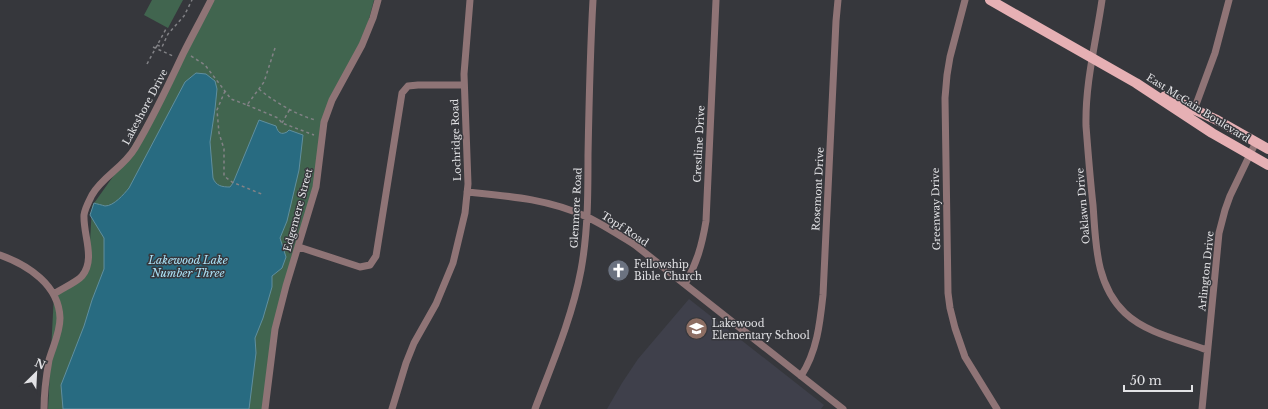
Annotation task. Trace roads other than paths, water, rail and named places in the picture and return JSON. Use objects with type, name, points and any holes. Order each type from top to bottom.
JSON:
[{"type":"main road","name":"East McCain Boulevard","points":[[990,0],[1136,83],[1212,133],[1268,165]]},
{"type":"main road","name":"East McCain Boulevard","points":[[1136,83],[1217,120],[1268,149]]},
{"type":"street","name":"Lakeshore Drive","points":[[54,294],[82,277],[88,266],[89,260],[84,213],[92,196],[100,185],[134,150],[211,0]]},
{"type":"street","name":"Edgemere Street","points":[[265,409],[275,330],[286,286],[316,187],[320,165],[324,122],[332,100],[362,45],[374,18],[378,0]]},
{"type":"street","name":"Lochridge Road","points":[[392,409],[406,363],[414,343],[436,304],[453,263],[465,213],[468,157],[464,85],[466,38],[470,0]]},
{"type":"street","name":"Glenmere Road","points":[[535,409],[568,319],[576,292],[584,248],[587,217],[591,37],[594,0]]},
{"type":"street","name":"Crestline Drive","points":[[685,284],[695,266],[702,244],[706,221],[716,0]]},
{"type":"street","name":"Rosemont Drive","points":[[801,376],[810,361],[815,345],[820,323],[823,295],[838,0]]},
{"type":"street","name":"Greenway Drive","points":[[965,0],[950,57],[945,98],[948,293],[954,328],[965,357],[997,409]]},
{"type":"street","name":"Oaklawn Drive","points":[[1102,0],[1086,94],[1086,126],[1100,270],[1106,287],[1114,301],[1133,319],[1154,330],[1207,350]]},
{"type":"street","points":[[1194,110],[1215,53],[1230,0]]},
{"type":"street","points":[[298,247],[360,267],[370,265],[376,256],[402,93],[408,86],[464,85]]},
{"type":"street","name":"Arlington Drive","points":[[1202,409],[1219,234],[1230,196],[1256,142]]},
{"type":"street","name":"Topf Road","points":[[467,192],[534,200],[587,217],[615,232],[635,245],[843,409]]},
{"type":"street","points":[[0,255],[20,264],[35,274],[54,294],[57,302],[60,318],[45,379],[44,409]]},
{"type":"water","name":"Lakewood Lake Number Three","points":[[196,73],[206,74],[215,81],[217,89],[210,142],[213,178],[218,184],[230,187],[233,183],[259,120],[276,126],[281,133],[289,130],[303,135],[299,170],[287,221],[280,238],[286,257],[282,268],[272,276],[272,287],[263,318],[255,338],[256,353],[249,409],[63,409],[61,385],[104,269],[104,238],[90,215],[94,203],[105,206],[112,204],[129,188],[185,82]]},
{"type":"place","name":"Fellowship Bible Church","points":[[618,270]]},
{"type":"place","name":"Lakewood Elementary School","points":[[696,329]]}]
